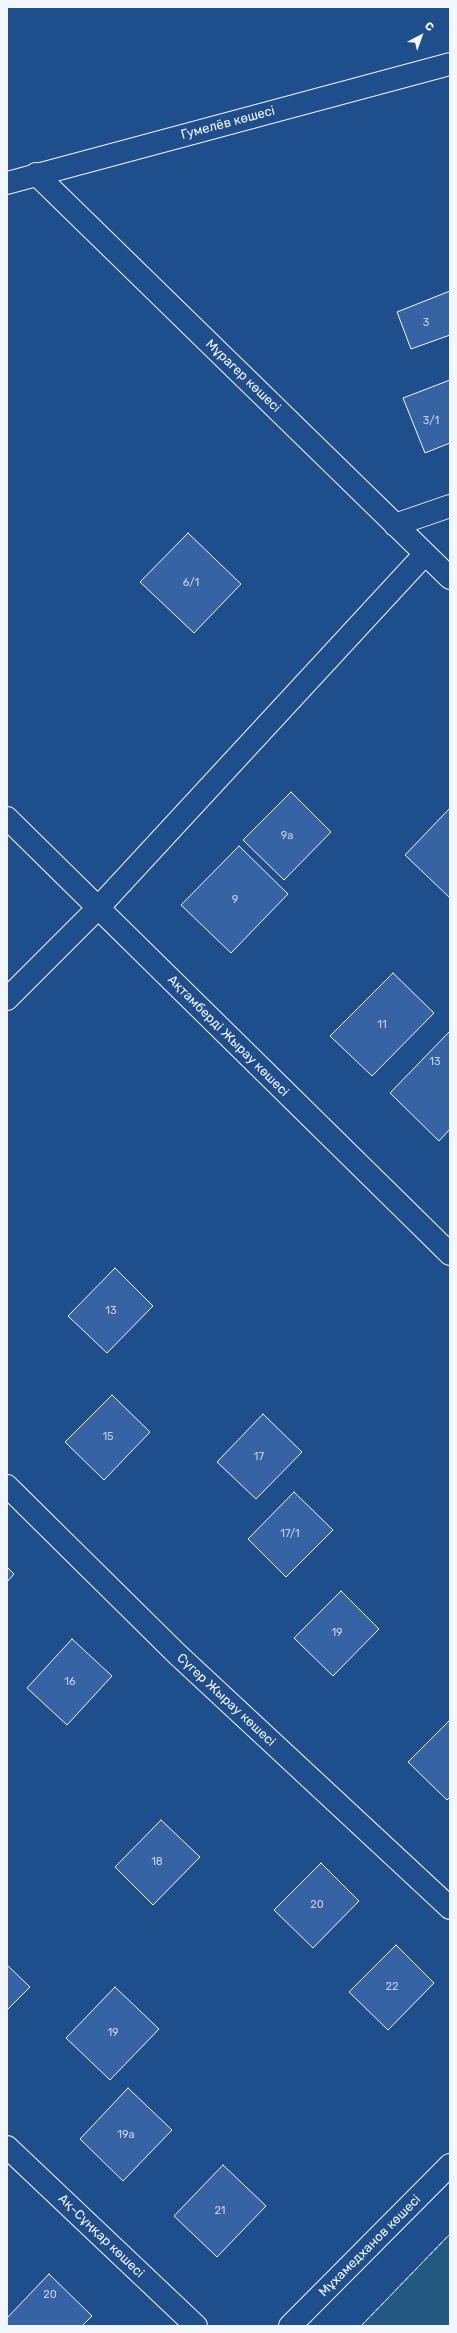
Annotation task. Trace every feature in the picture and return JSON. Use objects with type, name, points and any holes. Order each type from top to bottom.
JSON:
[{"type":"street","name":"Гумелёв көшесі","points":[[7,183],[450,64]]},
{"type":"street","name":"Мұрагер көшесі","points":[[36,174],[450,578]]},
{"type":"street","points":[[395,525],[450,506]]},
{"type":"street","points":[[7,999],[98,908],[425,554]]},
{"type":"street","name":"Ақтамберді Жырау көшесі","points":[[7,818],[450,1254]]},
{"type":"street","name":"Сүгер Жырау көшесі","points":[[7,1486],[177,1654],[450,1908]]},
{"type":"street","name":"Ақ-Сұңқар көшесі","points":[[7,2146],[196,2326]]},
{"type":"street","name":"Мұхамедханов көшесі","points":[[290,2326],[450,2165]]},
{"type":"shaded area","points":[[450,2234],[450,2326],[361,2326]]},
{"type":"building","points":[[450,291],[450,335],[411,349],[397,312]]},
{"type":"building","points":[[450,380],[450,443],[425,453],[403,398]]},
{"type":"building","points":[[188,533],[241,584],[194,633],[140,582]]},
{"type":"building","points":[[291,792],[331,832],[284,880],[243,840]]},
{"type":"building","points":[[450,808],[450,898],[405,855]]},
{"type":"building","points":[[239,846],[288,894],[231,953],[181,905]]},
{"type":"building","points":[[393,973],[434,1013],[372,1076],[330,1036]]},
{"type":"building","points":[[450,1031],[450,1129],[439,1141],[390,1093]]},
{"type":"building","points":[[115,1268],[153,1306],[107,1353],[68,1316]]},
{"type":"building","points":[[112,1395],[150,1432],[104,1480],[65,1442]]},
{"type":"building","points":[[263,1414],[302,1452],[256,1499],[217,1462]]},
{"type":"building","points":[[294,1492],[333,1530],[286,1577],[248,1539]]},
{"type":"building","points":[[7,1567],[14,1574],[7,1582]]},
{"type":"building","points":[[341,1591],[379,1629],[333,1676],[294,1638]]},
{"type":"building","points":[[72,1639],[112,1676],[67,1725],[27,1688]]},
{"type":"building","points":[[450,1720],[450,1797],[447,1800],[408,1762]]},
{"type":"building","points":[[161,1820],[200,1857],[153,1905],[115,1867]]},
{"type":"building","points":[[321,1863],[359,1901],[313,1948],[274,1910]]},
{"type":"building","points":[[396,1945],[434,1983],[388,2030],[349,1992]]},
{"type":"building","points":[[7,1965],[30,1987],[7,2010]]},
{"type":"building","points":[[115,1987],[159,2029],[110,2080],[66,2038]]},
{"type":"building","points":[[128,2088],[172,2130],[123,2181],[80,2139]]},
{"type":"building","points":[[223,2165],[266,2206],[217,2257],[174,2216]]},
{"type":"building","points":[[49,2274],[92,2316],[82,2326],[7,2326],[7,2318]]},
{"type":"fence","points":[[361,2326],[450,2234]]}]
